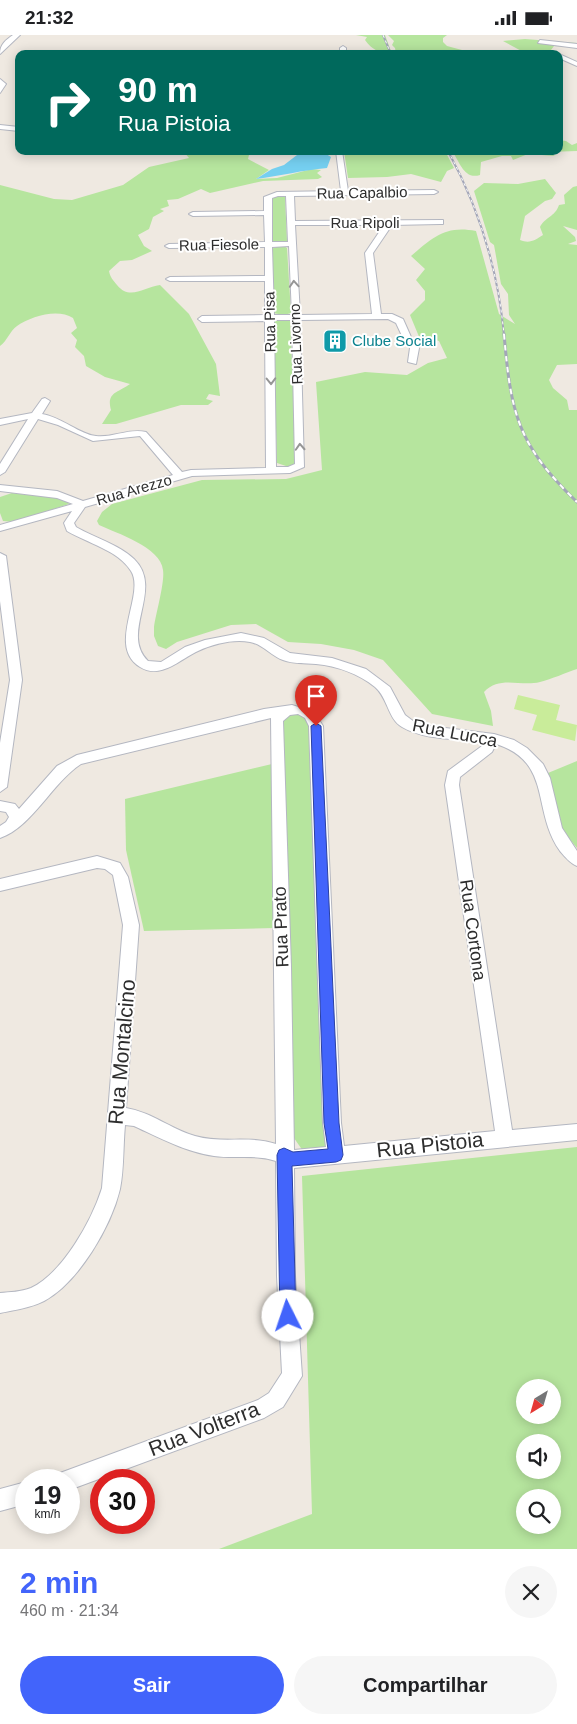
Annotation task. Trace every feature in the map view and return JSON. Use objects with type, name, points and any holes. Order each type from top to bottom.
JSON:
[{"type":"street","points":[[0,52],[7,42],[17,35]]},
{"type":"street","points":[[538,35],[540,42],[546,49]]},
{"type":"street","points":[[540,42],[577,46]]},
{"type":"street","points":[[563,58],[577,64]]},
{"type":"street","points":[[0,81],[3,85],[0,91]]},
{"type":"street","points":[[0,127],[15,129]]},
{"type":"street","points":[[340,155],[345,193]]},
{"type":"street","name":"Rua Capalbio","points":[[290,193],[434,192]]},
{"type":"street","name":"Rua Pisa","points":[[271,470],[268,213],[270,195],[290,193]]},
{"type":"street","name":"Rua Livorno","points":[[271,470],[290,470],[297,467],[300,463],[290,193]]},
{"type":"street","points":[[193,214],[268,213]]},
{"type":"street","points":[[378,316],[369,253],[390,222]]},
{"type":"street","name":"Rua Ripoli","points":[[290,223],[440,222]]},
{"type":"street","name":"Rua Fiesole","points":[[169,245],[291,244]]},
{"type":"street","points":[[170,279],[269,278]]},
{"type":"street","points":[[202,319],[394,317],[400,321],[406,338],[415,348],[414,362]]},
{"type":"street","points":[[0,472],[45,401]]},
{"type":"street","points":[[0,422],[37,415],[52,418],[87,437],[97,439],[128,433],[143,434],[180,477]]},
{"type":"street","name":"Rua Arezzo","points":[[0,528],[201,472],[271,470]]},
{"type":"street","points":[[0,489],[66,496],[77,499],[81,505]]},
{"type":"street","name":"Rua Lucca","points":[[81,505],[69,523],[71,529],[126,558],[140,576],[141,585],[134,614],[133,635],[136,654],[144,663],[156,666],[166,664],[195,647],[232,639],[255,639],[267,643],[286,657],[331,662],[366,675],[389,694],[400,719],[414,727],[492,739],[519,749],[534,761],[546,781],[548,803],[556,833],[567,851],[577,860]]},
{"type":"street","points":[[0,556],[15,695],[1,786],[5,807],[16,816],[5,831]]},
{"type":"street","points":[[5,831],[62,770],[77,760],[245,720],[260,721],[284,716],[310,714],[314,718],[316,726],[332,1123],[336,1155]]},
{"type":"street","name":"Rua Prato","points":[[284,716],[284,1155]]},
{"type":"street","name":"Rua Cortona","points":[[492,739],[487,749],[453,775],[452,785],[505,1138]]},
{"type":"street","points":[[5,807],[22,806],[36,799]]},
{"type":"street","name":"Rua Montalcino","points":[[0,885],[97,862],[111,864],[119,872],[131,925],[111,1188],[101,1219],[85,1245],[50,1286],[38,1294],[0,1303]]},
{"type":"street","name":"Rua Pistoia","points":[[116,1115],[135,1118],[194,1144],[216,1148],[264,1148],[293,1159],[577,1132]]},
{"type":"street","name":"Rua Volterra","points":[[80,1475],[264,1408],[276,1400],[286,1387],[292,1376],[286,1276],[284,1155]]},
{"type":"street","points":[[0,1501],[15,1496]]},
{"type":"green space","points":[[356,35],[385,35],[391,50],[376,50],[365,40],[367,37]]},
{"type":"green space","points":[[388,35],[447,35],[443,38],[443,42],[447,46],[462,50],[395,50],[392,45],[394,41]]},
{"type":"green space","points":[[525,39],[577,43],[577,47],[554,46],[551,50],[520,50],[503,41]]},
{"type":"green space","points":[[563,141],[572,145],[577,143],[577,151],[563,151]]},
{"type":"green space","points":[[186,155],[249,155],[248,159],[269,170],[256,179],[277,178],[312,169],[321,170],[317,173],[322,177],[318,179],[263,181],[210,193],[201,189],[178,199],[167,200],[169,206],[160,209],[164,211],[153,217],[149,229],[138,235],[144,246],[152,251],[132,260],[120,261],[109,273],[117,285],[127,292],[137,292],[160,285],[189,314],[216,364],[220,396],[209,394],[206,399],[213,401],[208,405],[181,405],[116,424],[102,424],[111,410],[110,400],[112,396],[130,384],[105,377],[86,366],[84,356],[75,347],[77,340],[71,333],[77,328],[73,318],[67,315],[52,313],[37,316],[14,328],[0,346],[0,185],[54,199],[72,200],[123,185],[149,167],[189,158]]},
{"type":"green space","points":[[345,155],[447,155],[454,168],[447,171],[441,182],[411,174],[348,178]]},
{"type":"green space","points":[[454,155],[526,155],[513,160],[511,156],[502,156],[481,162],[480,175],[470,175],[463,169]]},
{"type":"green space","points":[[545,179],[556,193],[552,199],[545,201],[525,216],[520,240],[535,240],[543,235],[540,227],[542,224],[555,212],[559,205],[565,204],[564,195],[577,186],[577,230],[563,226],[575,237],[576,241],[568,244],[577,245],[577,364],[557,365],[549,380],[553,388],[567,400],[569,410],[577,410],[577,669],[540,682],[503,683],[490,687],[484,692],[491,711],[493,726],[432,714],[383,660],[354,650],[321,644],[288,642],[256,624],[231,625],[177,642],[166,649],[158,646],[154,636],[154,627],[163,582],[163,570],[160,562],[155,554],[137,542],[99,525],[97,521],[102,512],[112,504],[202,480],[286,479],[322,470],[316,382],[365,372],[407,375],[428,363],[447,358],[439,341],[428,338],[420,339],[410,315],[425,300],[425,291],[416,280],[425,269],[411,256],[426,243],[448,231],[476,231],[499,314],[515,324],[509,315],[508,294],[501,284],[494,245],[490,242],[474,191],[484,183],[518,184]]},
{"type":"green space","points":[[271,196],[285,197],[287,241],[281,243],[271,241]]},
{"type":"green space","points":[[282,245],[287,248],[291,313],[284,315],[273,313],[271,249]]},
{"type":"green space","points":[[278,319],[290,321],[297,463],[289,467],[277,463],[273,322]]},
{"type":"green space","points":[[12,493],[66,499],[69,504],[14,522],[3,521],[0,513],[0,497]]},
{"type":"green space","points":[[518,695],[560,705],[556,720],[577,725],[575,741],[532,730],[537,715],[514,709]]},
{"type":"green space","points":[[299,714],[309,721],[326,1146],[320,1151],[303,1151],[294,1138],[283,720],[289,715]]},
{"type":"green space","points":[[577,761],[577,848],[563,831],[548,773]]},
{"type":"green space","points":[[272,764],[275,928],[144,931],[126,850],[125,799]]},
{"type":"green space","points":[[577,1147],[577,1549],[219,1549],[312,1514],[302,1176]]},
{"type":"water","points":[[297,155],[328,155],[331,157],[327,168],[256,179],[272,169],[284,165]]},
{"type":"railway","points":[[383,35],[389,50]]},
{"type":"railway","points":[[450,155],[478,217],[492,263],[504,335]]},
{"type":"railway","points":[[504,334],[510,386],[514,407],[521,426],[529,444],[541,463],[577,502]]},
{"type":"place","name":"Clube Social","points":[[335,341]]},
{"type":"route","points":[[288,1316],[284,1155],[293,1159],[336,1155],[332,1123],[316,726]]}]
